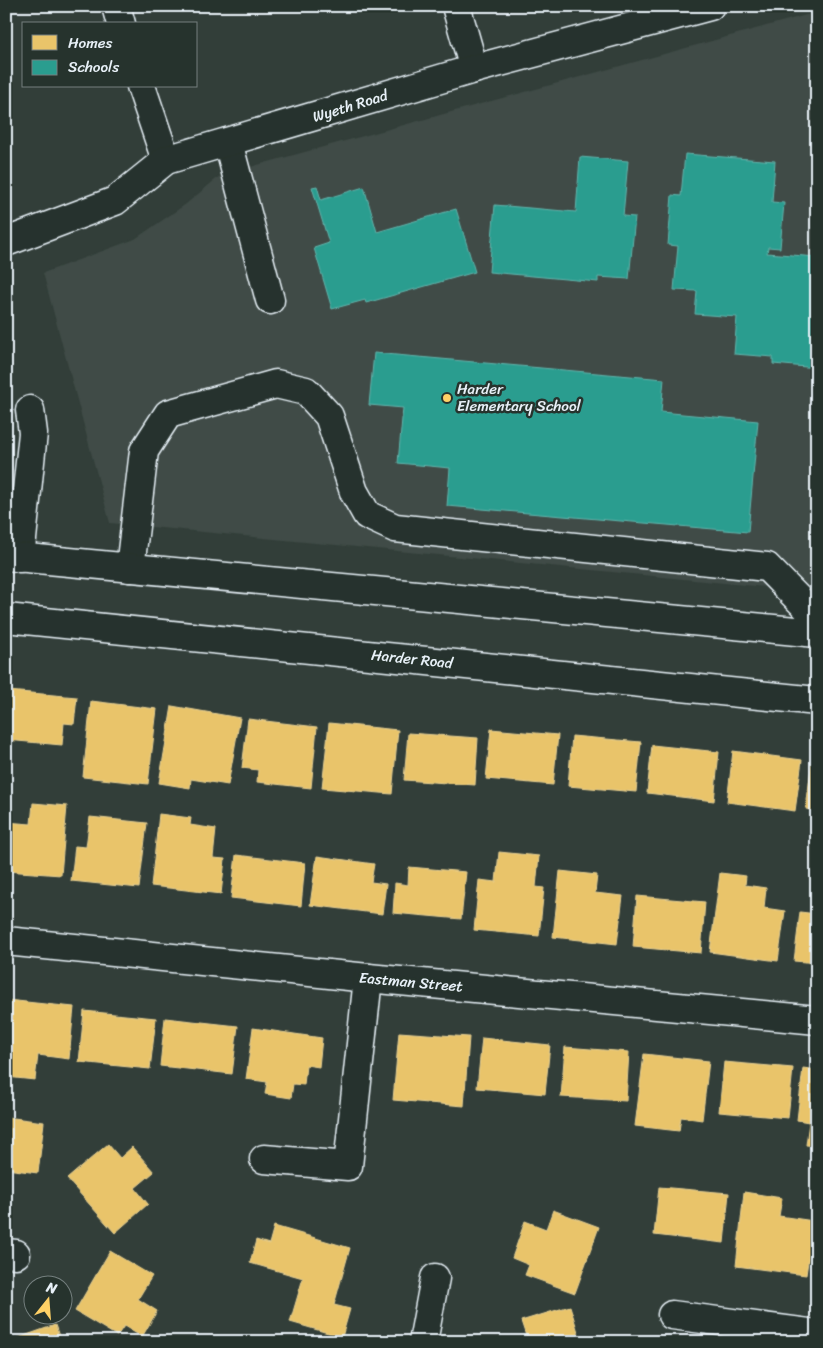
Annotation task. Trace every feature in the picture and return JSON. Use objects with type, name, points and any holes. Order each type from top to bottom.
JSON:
[{"type":"street","points":[[116,6],[120,22]]},
{"type":"street","points":[[456,6],[474,69]]},
{"type":"street","name":"Wyeth Road","points":[[6,242],[115,201],[166,160],[474,69],[710,6]]},
{"type":"street","points":[[142,88],[166,160]]},
{"type":"street","points":[[228,142],[270,300]]},
{"type":"street","points":[[130,568],[144,451],[168,414],[276,384],[306,391],[329,416],[354,492],[367,515],[395,528],[767,567],[817,618]]},
{"type":"street","points":[[30,410],[33,433],[13,557],[817,633]]},
{"type":"street","name":"Harder Road","points":[[6,618],[817,701]]},
{"type":"street","name":"Eastman Street","points":[[6,941],[368,978],[817,1020]]},
{"type":"street","points":[[264,1159],[348,1166],[368,978]]},
{"type":"street","points":[[423,1342],[435,1278]]},
{"type":"street","points":[[672,1315],[817,1334]]},
{"type":"shaded area","name":"Harder Elementary School","points":[[814,6],[817,6],[817,592],[110,523],[43,273],[135,239],[186,204],[221,175],[810,14]]},
{"type":"building: Homes","points":[[8,691],[77,697],[74,724],[64,723],[62,745],[6,740]]},
{"type":"building: Homes","points":[[91,701],[157,709],[148,784],[83,777]]},
{"type":"building: Homes","points":[[172,706],[240,718],[228,785],[191,779],[190,788],[159,783]]},
{"type":"building: Homes","points":[[248,719],[317,727],[311,788],[257,782],[258,770],[242,768]]},
{"type":"building: Homes","points":[[329,723],[398,730],[392,794],[322,788]]},
{"type":"building: Homes","points":[[491,729],[558,735],[553,785],[486,779]]},
{"type":"building: Homes","points":[[408,733],[478,738],[475,785],[404,780]]},
{"type":"building: Homes","points":[[572,736],[641,742],[636,792],[568,786]]},
{"type":"building: Homes","points":[[652,745],[719,752],[714,801],[647,793]]},
{"type":"building: Homes","points":[[733,751],[802,760],[795,811],[727,802]]},
{"type":"building: Homes","points":[[812,759],[817,760],[817,811],[806,809]]},
{"type":"building: Homes","points":[[33,803],[67,806],[61,875],[6,871],[6,822],[31,824]]},
{"type":"building: Homes","points":[[159,814],[191,818],[190,825],[216,829],[213,858],[225,859],[221,894],[151,886]]},
{"type":"building: Homes","points":[[90,817],[147,823],[139,888],[71,881],[75,846],[86,847]]},
{"type":"building: Homes","points":[[499,852],[539,856],[536,887],[544,888],[539,936],[474,930],[479,880],[496,882]]},
{"type":"building: Homes","points":[[236,855],[305,863],[301,906],[231,898]]},
{"type":"building: Homes","points":[[317,856],[374,864],[371,882],[386,884],[382,914],[310,905]]},
{"type":"building: Homes","points":[[409,867],[466,872],[461,919],[393,913],[395,883],[408,885]]},
{"type":"building: Homes","points":[[560,871],[597,875],[595,893],[623,896],[617,944],[553,937]]},
{"type":"building: Homes","points":[[720,873],[746,876],[745,885],[766,888],[764,908],[785,911],[778,961],[710,952]]},
{"type":"building: Homes","points":[[637,896],[705,902],[701,953],[633,947]]},
{"type":"building: Homes","points":[[800,912],[817,914],[817,963],[794,961]]},
{"type":"building: Homes","points":[[7,1000],[74,1007],[69,1059],[38,1055],[35,1080],[6,1077]]},
{"type":"building: Homes","points":[[84,1011],[156,1018],[150,1069],[79,1062]]},
{"type":"building: Homes","points":[[165,1018],[238,1026],[232,1074],[160,1066]]},
{"type":"building: Homes","points":[[253,1028],[322,1038],[319,1067],[306,1065],[304,1085],[293,1084],[291,1098],[265,1094],[267,1082],[246,1079]]},
{"type":"building: Homes","points":[[399,1032],[469,1037],[464,1106],[393,1100]]},
{"type":"building: Homes","points":[[482,1038],[550,1045],[545,1094],[477,1088]]},
{"type":"building: Homes","points":[[565,1047],[629,1052],[626,1101],[561,1097]]},
{"type":"building: Homes","points":[[644,1054],[709,1061],[702,1120],[681,1117],[679,1131],[635,1126]]},
{"type":"building: Homes","points":[[724,1062],[793,1068],[788,1118],[719,1112]]},
{"type":"building: Homes","points":[[803,1068],[817,1070],[817,1146],[806,1145],[809,1122],[797,1120]]},
{"type":"building: Homes","points":[[6,1117],[44,1122],[38,1173],[6,1169]]},
{"type":"building: Homes","points":[[108,1144],[120,1158],[132,1147],[154,1172],[135,1188],[148,1204],[115,1233],[67,1179]]},
{"type":"building: Homes","points":[[659,1187],[729,1193],[724,1243],[654,1235]]},
{"type":"building: Homes","points":[[744,1192],[782,1198],[779,1216],[814,1221],[806,1275],[736,1266]]},
{"type":"building: Homes","points":[[553,1210],[599,1227],[575,1293],[525,1275],[529,1265],[512,1258],[525,1221],[546,1229]]},
{"type":"building: Homes","points":[[274,1226],[350,1248],[334,1305],[350,1309],[342,1337],[290,1322],[303,1278],[250,1263],[256,1240],[269,1244]]},
{"type":"building: Homes","points":[[110,1251],[152,1276],[138,1299],[157,1311],[142,1337],[124,1326],[117,1336],[75,1311]]},
{"type":"building: Homes","points":[[570,1306],[581,1342],[528,1342],[521,1321]]},
{"type":"building: Homes","points":[[55,1326],[61,1342],[7,1342]]},
{"type":"building: Schools","points":[[685,154],[775,161],[772,202],[784,203],[780,248],[768,247],[767,253],[817,257],[817,368],[773,364],[773,357],[734,354],[737,317],[695,314],[697,291],[674,290],[678,246],[668,245],[672,195],[681,196]]},
{"type":"building: Schools","points":[[580,157],[628,161],[623,216],[635,217],[629,279],[598,277],[598,282],[489,272],[495,205],[576,212]]},
{"type":"building: Schools","points":[[317,186],[321,200],[364,187],[377,232],[456,209],[475,272],[366,303],[365,300],[332,309],[314,248],[329,243],[312,187]]},
{"type":"building: Schools","points":[[374,353],[664,379],[661,412],[758,421],[748,532],[447,506],[450,468],[398,463],[403,408],[369,405]]},
{"type":"place","name":"Harder Elementary School","points":[[447,398]]}]
